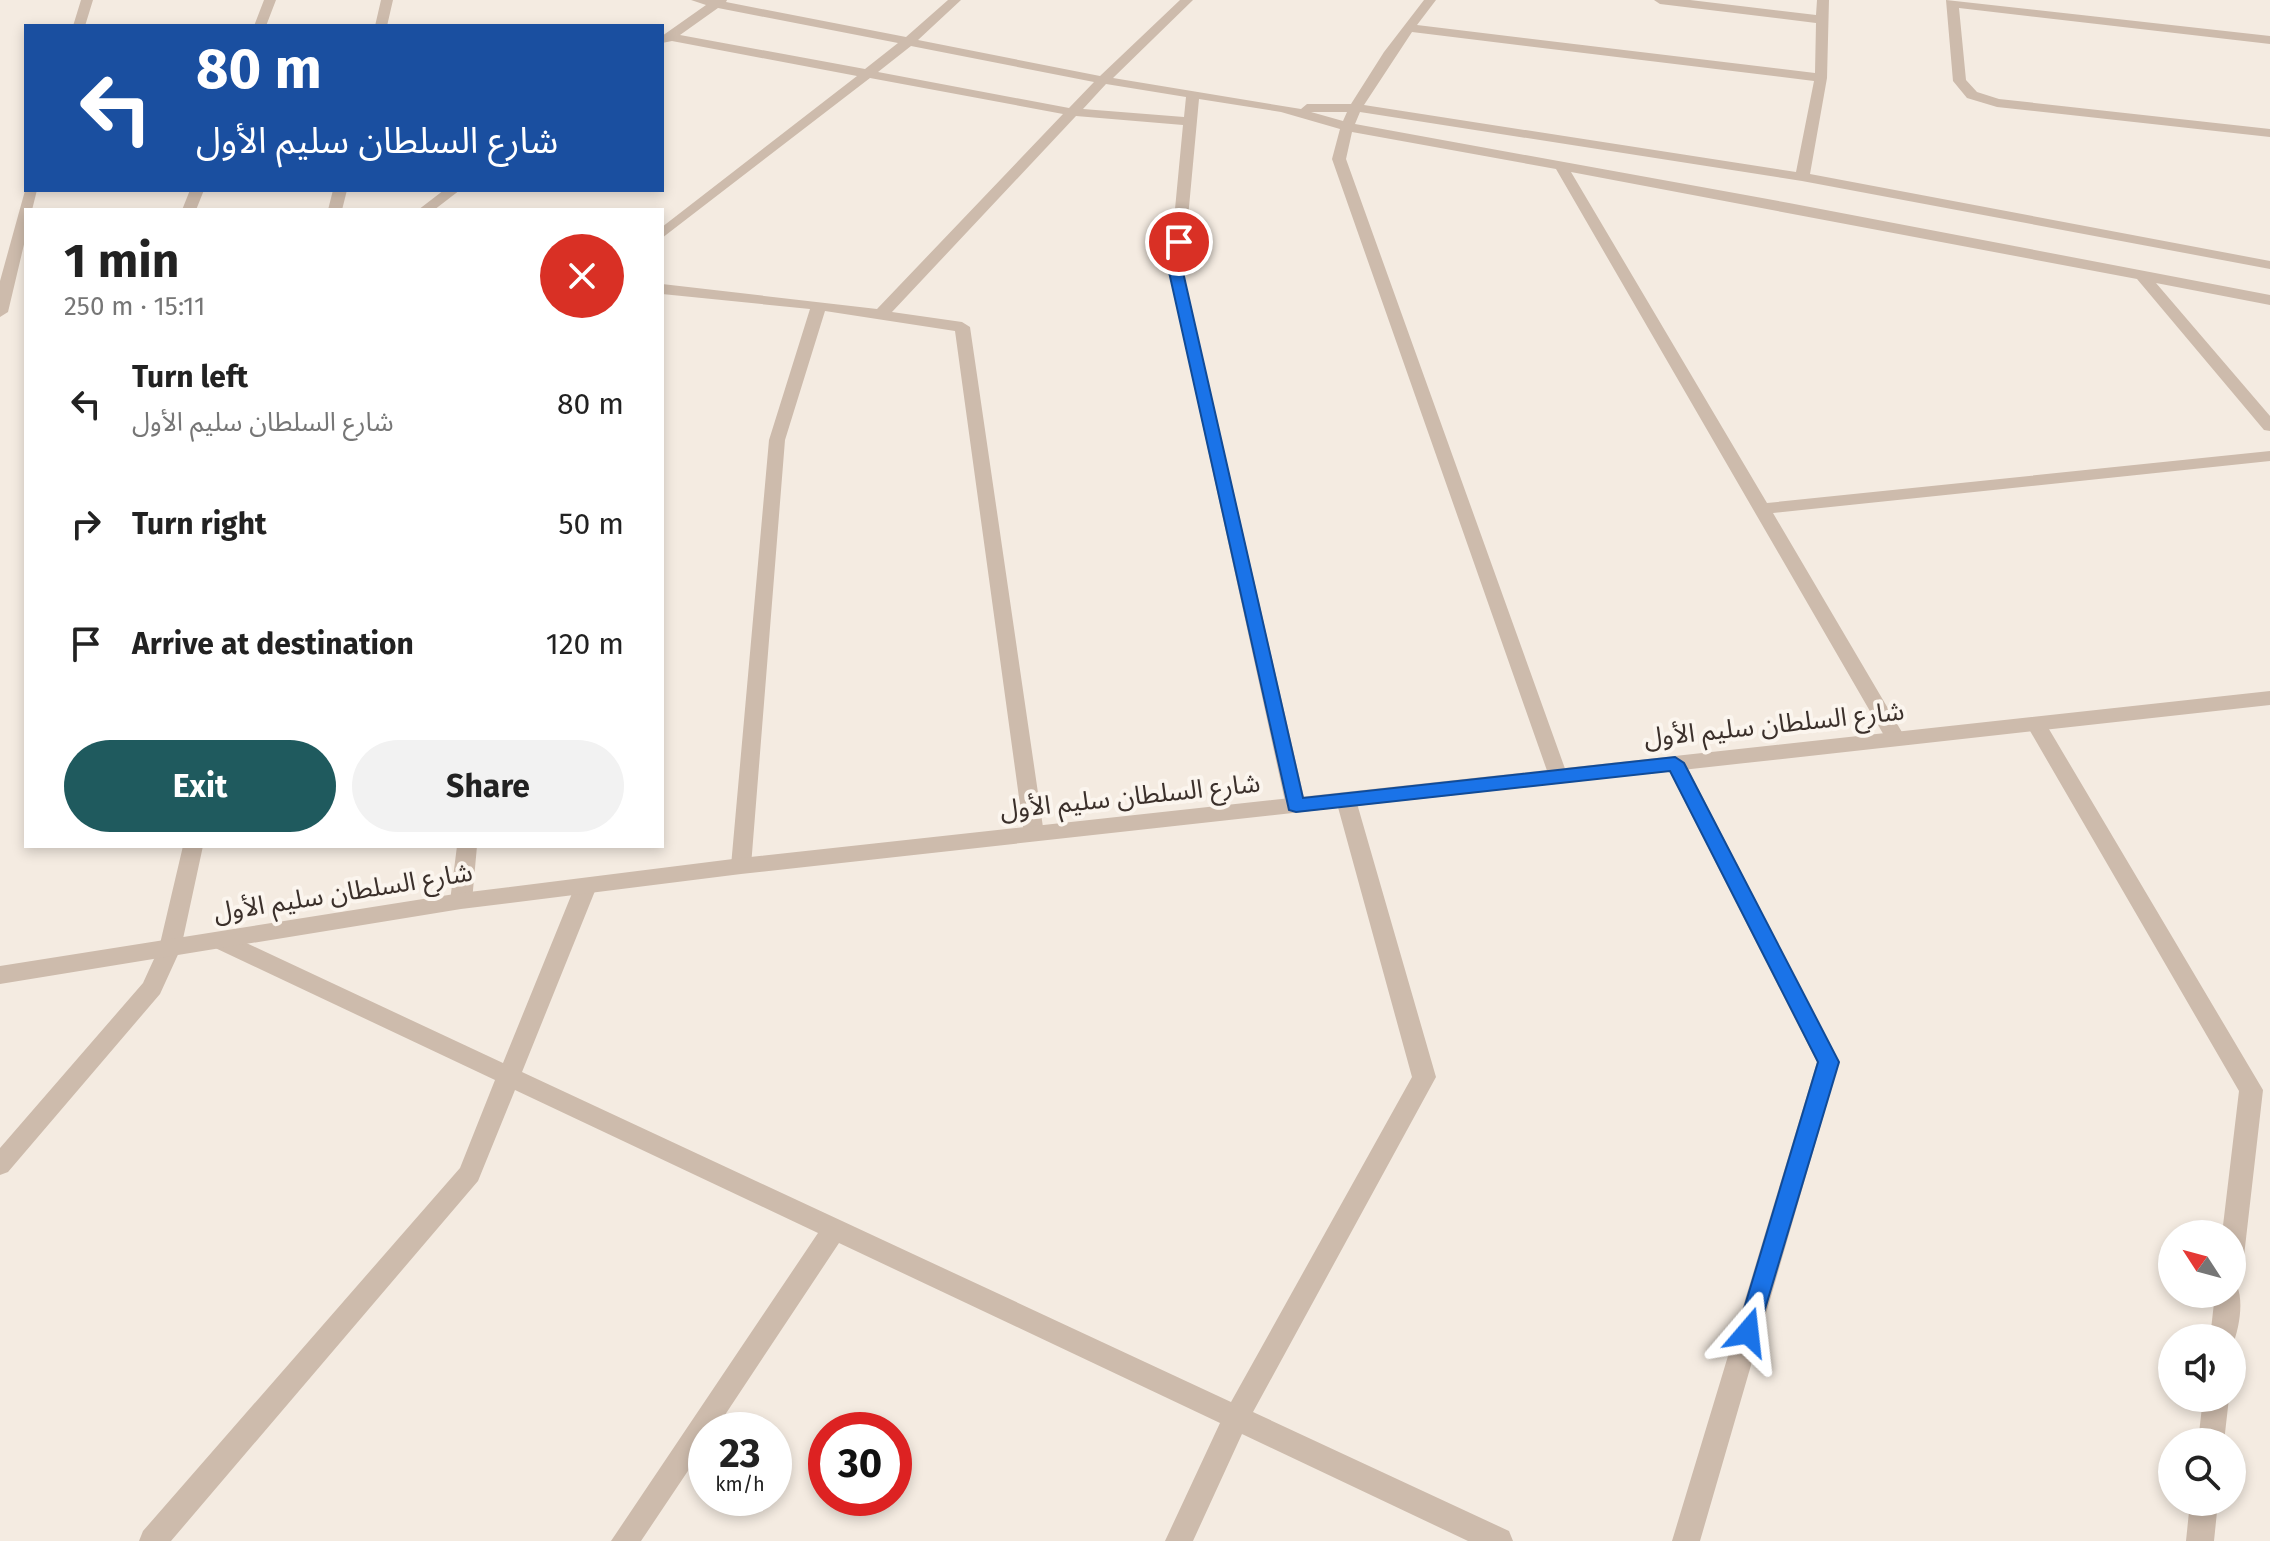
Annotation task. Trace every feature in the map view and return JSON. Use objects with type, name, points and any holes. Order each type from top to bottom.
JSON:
[{"type":"street","points":[[80,24],[87,0]]},
{"type":"street","points":[[261,24],[270,0]]},
{"type":"street","points":[[381,24],[387,0]]},
{"type":"street","points":[[697,0],[1103,80],[1283,108],[1348,127],[2270,300]]},
{"type":"street","points":[[664,232],[908,42],[955,0]]},
{"type":"street","points":[[881,314],[1103,80],[1187,0]]},
{"type":"street","points":[[1430,0],[1408,28],[1357,108],[1342,137],[1339,159],[1558,777]]},
{"type":"street","points":[[1660,0],[1823,20]]},
{"type":"street","points":[[1802,177],[1821,78],[1823,0]]},
{"type":"street","points":[[666,39],[718,2]]},
{"type":"street","points":[[2270,40],[1952,2],[1960,81],[1972,95],[1997,103],[2270,133]]},
{"type":"street","points":[[1408,28],[1821,78]]},
{"type":"street","points":[[666,39],[869,72],[1072,112],[1190,122]]},
{"type":"street","points":[[1193,94],[1176,272],[1296,806]]},
{"type":"street","points":[[1283,108],[1357,108],[1802,177],[2270,265]]},
{"type":"street","points":[[1561,166],[1896,739]]},
{"type":"street","points":[[428,208],[450,192]]},
{"type":"street","points":[[0,234],[21,234],[0,312]]},
{"type":"street","points":[[2142,275],[2270,426]]},
{"type":"street","points":[[664,289],[819,305],[962,327],[1034,834]]},
{"type":"street","points":[[741,866],[777,440],[819,305]]},
{"type":"street","points":[[1763,509],[2270,456]]},
{"type":"street","name":"شارع السلطان سليم الأول","points":[[0,975],[461,901],[741,866],[2270,698]]},
{"type":"street","points":[[2036,724],[2260,1093],[2238,1220]]},
{"type":"street","points":[[1675,763],[1828,1062],[1686,1541]]},
{"type":"street","points":[[1179,1541],[1236,1418],[1424,1077],[1346,800]]},
{"type":"street","points":[[0,1165],[152,988],[170,948],[193,848]]},
{"type":"street","points":[[461,901],[467,848]]},
{"type":"street","points":[[153,1541],[469,1174],[586,886]]},
{"type":"street","points":[[219,940],[1499,1541]]},
{"type":"street","points":[[625,1541],[835,1229]]},
{"type":"street","points":[[2200,1541],[2203,1516]]},
{"type":"route","points":[[1179,242],[1176,272],[1296,806],[1675,763],[1828,1062],[1748,1332]]}]
